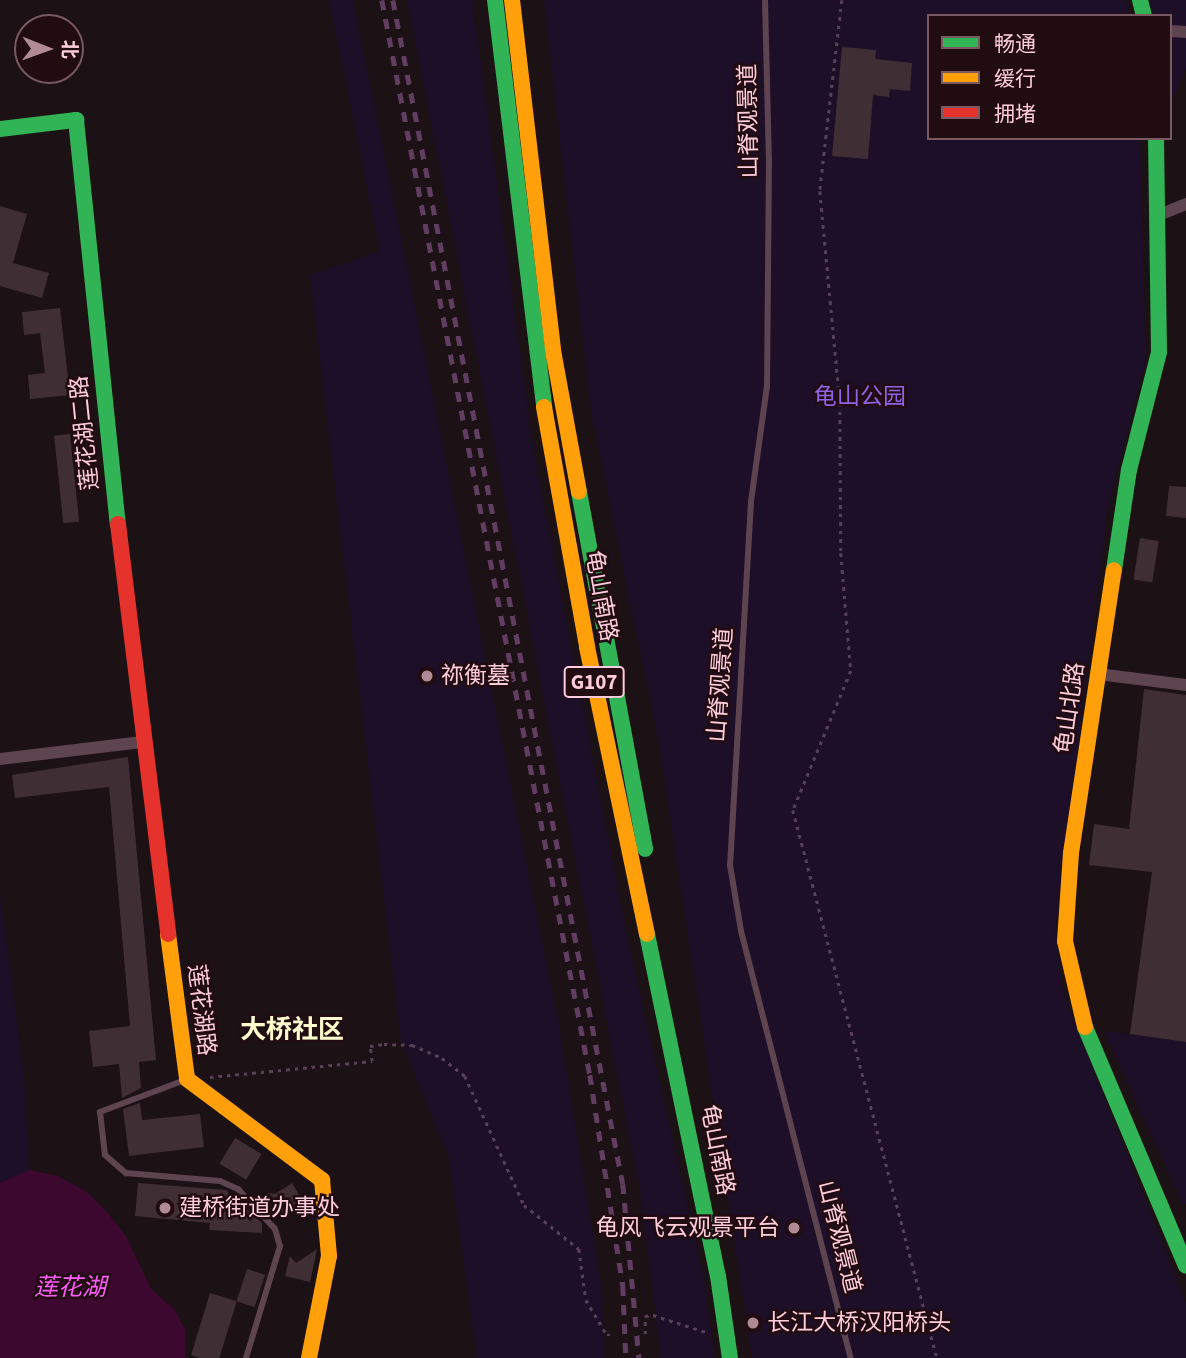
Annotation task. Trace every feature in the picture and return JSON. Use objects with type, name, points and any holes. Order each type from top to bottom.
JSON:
[{"type":"main road","name":"龟山南路","points":[[495,0],[540,385],[587,647],[688,1119],[733,1356]]},
{"type":"main road","name":"龟山南路","points":[[512,0],[540,251],[576,487],[733,1356]]},
{"type":"main road","name":"莲花湖二路","points":[[0,129],[76,120],[142,742]]},
{"type":"main road","name":"龟山北路","points":[[1156,140],[1159,352],[1129,470],[1069,864],[1068,963],[1083,1021],[1186,1266]]},
{"type":"main road","name":"莲花湖路","points":[[142,742],[187,1079],[322,1180],[330,1256],[309,1358]]},
{"type":"street","points":[[1159,215],[1186,204]]},
{"type":"street","points":[[1098,674],[1186,685]]},
{"type":"street","points":[[0,759],[142,742]]},
{"type":"lane","name":"山脊观景道","points":[[765,0],[767,386],[751,502],[730,865],[741,931],[851,1358]]},
{"type":"lane","points":[[187,1079],[100,1112],[105,1154],[126,1173],[220,1181],[238,1189],[275,1229],[280,1246],[246,1358]]},
{"type":"path","points":[[842,0],[820,191],[840,403],[841,553],[851,671],[793,810],[937,1358]]},
{"type":"path","points":[[187,1079],[372,1061],[370,1046],[384,1044],[412,1045],[442,1058],[465,1076],[524,1205],[579,1249],[586,1300],[607,1335],[615,1335]]},
{"type":"path","points":[[645,1334],[645,1316],[676,1320],[716,1336],[733,1356]]},
{"type":"green space","points":[[329,0],[353,0],[558,1020],[602,1290],[604,1358],[477,1358],[449,1157],[401,1041],[310,275],[380,251]]},
{"type":"green space","points":[[407,0],[472,0],[533,447],[626,931],[704,1279],[715,1358],[661,1358],[640,1190]]},
{"type":"green space","name":"龟山公园","points":[[544,0],[1126,0],[1129,14],[927,14],[927,140],[1140,140],[1146,360],[1108,508],[1055,934],[1063,992],[1186,1303],[1186,1358],[752,1358],[659,743],[591,411]]},
{"type":"green space","points":[[1149,0],[1186,0],[1186,70],[1172,100],[1172,14],[1152,14]]},
{"type":"green space","points":[[0,892],[24,1076],[29,1170],[0,1183]]},
{"type":"green space","points":[[1104,1031],[1186,1042],[1186,1204],[1183,1205]]},
{"type":"water","name":"莲花湖","points":[[29,1170],[58,1176],[87,1192],[107,1212],[126,1236],[151,1289],[175,1310],[185,1330],[186,1358],[0,1358],[0,1183]]},
{"type":"building","points":[[842,47],[876,50],[875,59],[912,63],[910,91],[890,89],[889,97],[873,95],[868,159],[832,156]]},
{"type":"building","points":[[0,206],[27,214],[13,263],[49,273],[42,298],[0,286]]},
{"type":"building","points":[[60,308],[70,395],[30,399],[28,375],[45,373],[40,333],[24,335],[22,312]]},
{"type":"building","points":[[70,434],[79,522],[63,523],[54,436]]},
{"type":"building","points":[[1169,486],[1186,487],[1186,518],[1166,516]]},
{"type":"building","points":[[1140,538],[1159,541],[1152,582],[1133,579]]},
{"type":"building","points":[[1144,689],[1186,695],[1186,1042],[1130,1034],[1152,872],[1089,865],[1094,824],[1129,829]]},
{"type":"building","points":[[128,757],[156,1060],[139,1062],[141,1088],[122,1098],[119,1064],[93,1067],[89,1031],[130,1026],[109,787],[15,798],[12,775]]},
{"type":"building","points":[[140,1103],[142,1120],[200,1114],[204,1147],[129,1156],[123,1109]]},
{"type":"building","points":[[235,1138],[262,1154],[246,1180],[220,1164]]},
{"type":"building","points":[[138,1183],[226,1190],[262,1223],[262,1233],[209,1230],[210,1223],[135,1216]]},
{"type":"building","points":[[292,1183],[306,1206],[282,1219],[267,1193],[275,1194]]},
{"type":"building","points":[[317,1249],[310,1282],[285,1276],[290,1256],[296,1263]]},
{"type":"building","points":[[247,1269],[265,1275],[255,1307],[236,1301]]},
{"type":"building","points":[[210,1293],[237,1301],[219,1358],[191,1355]]},
{"type":"railway","points":[[382,0],[590,1075],[623,1286],[626,1358]]},
{"type":"railway","points":[[393,0],[623,1184],[639,1358]]},
{"type":"traffic: fast","points":[[495,0],[544,407]]},
{"type":"traffic: fast","points":[[1140,0],[1144,14]]},
{"type":"traffic: fast","points":[[0,129],[76,120],[118,524]]},
{"type":"traffic: fast","points":[[1114,570],[1129,470],[1159,352],[1156,140]]},
{"type":"traffic: fast","points":[[579,492],[645,849]]},
{"type":"traffic: fast","points":[[647,934],[718,1276],[730,1358]]},
{"type":"traffic: fast","points":[[1085,1027],[1186,1266]]},
{"type":"traffic: slow","points":[[512,0],[554,356],[579,492]]},
{"type":"traffic: slow","points":[[544,407],[587,647],[647,934]]},
{"type":"traffic: slow","points":[[1085,1027],[1065,941],[1071,853],[1114,570]]},
{"type":"traffic: slow","points":[[168,934],[187,1079],[322,1180],[329,1256],[309,1358]]},
{"type":"traffic: jam","points":[[118,524],[168,934]]},
{"type":"place","name":"祢衡墓","points":[[427,676]]},
{"type":"place","name":"建桥街道办事处","points":[[165,1208]]},
{"type":"place","name":"龟风飞云观景平台","points":[[794,1228]]},
{"type":"place","name":"长江大桥汉阳桥头","points":[[753,1323]]},
{"type":"district","name":"大桥社区","points":[[292,1030]]}]
